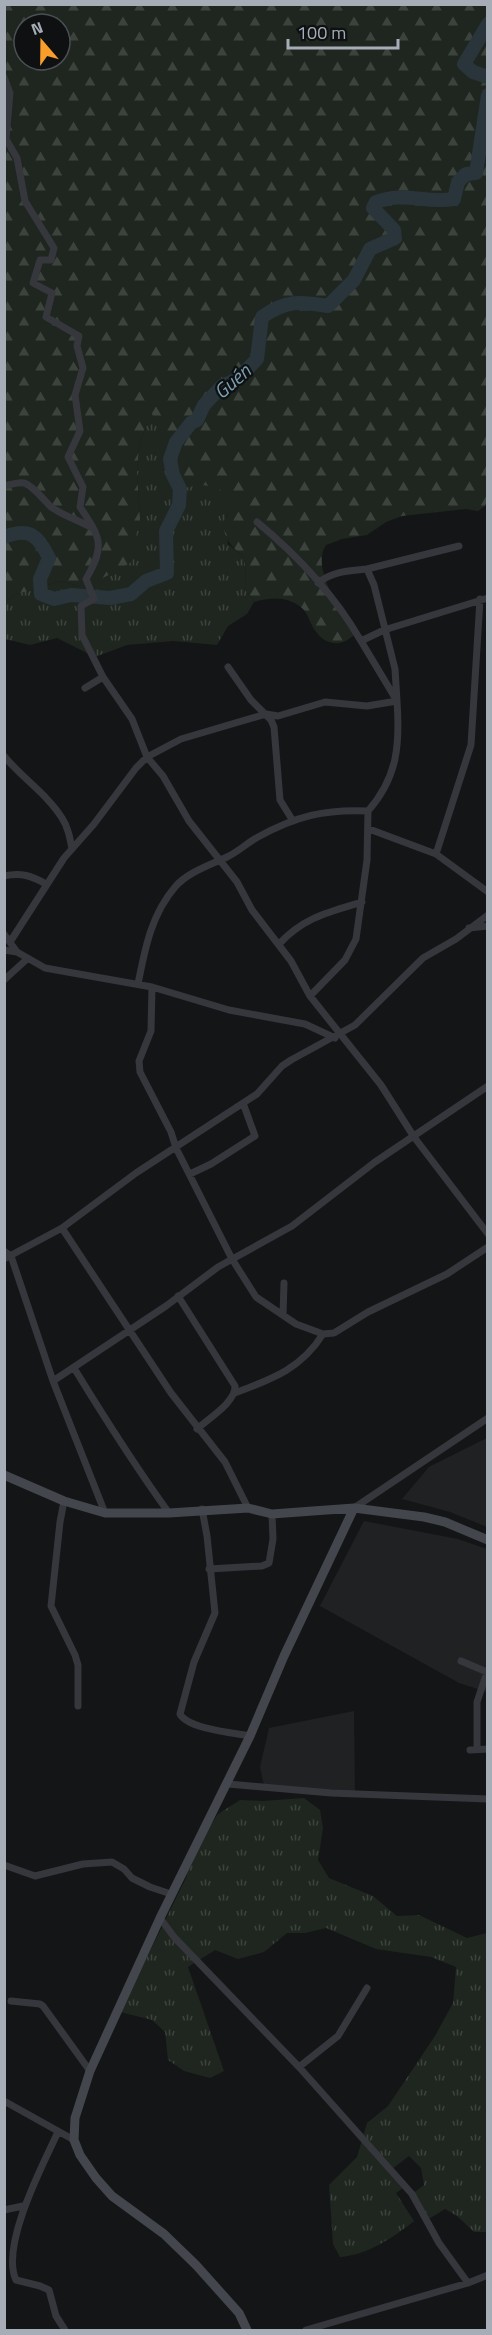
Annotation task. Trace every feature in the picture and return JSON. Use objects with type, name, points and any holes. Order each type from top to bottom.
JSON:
[{"type":"street","points":[[4,77],[10,93],[6,139],[17,158],[26,201],[54,248],[51,260],[40,260],[33,283],[52,293],[46,317],[79,336],[77,346],[83,368],[75,395],[80,431],[69,457],[83,487],[80,507],[97,531],[99,549],[86,579],[95,596],[94,599],[81,606],[82,635],[103,677],[132,719],[147,757],[164,776],[189,821],[237,882],[252,910],[279,944],[310,996],[338,1036],[381,1085],[414,1137],[488,1234]]},
{"type":"street","points":[[4,486],[16,483],[28,485],[49,505],[79,519],[97,531]]},
{"type":"street","points":[[257,522],[294,555],[346,617],[397,701]]},
{"type":"street","points":[[318,584],[333,573],[367,569],[459,546]]},
{"type":"street","points":[[310,996],[345,960],[352,949],[359,928],[369,829],[368,811],[389,779],[398,747],[397,677],[374,585],[367,569]]},
{"type":"street","points":[[361,642],[384,630],[484,599],[471,745],[436,854]]},
{"type":"street","points":[[228,666],[251,700],[266,714],[274,727],[280,800],[292,821]]},
{"type":"street","points":[[85,688],[103,677]]},
{"type":"street","points":[[10,942],[46,884],[147,757],[181,739],[266,714],[278,716],[325,702],[367,706],[397,701]]},
{"type":"street","points":[[4,756],[62,818],[72,849]]},
{"type":"street","points":[[138,984],[152,924],[164,902],[182,880],[261,835],[292,821],[318,813],[368,811]]},
{"type":"street","points":[[369,829],[436,854],[488,892]]},
{"type":"street","points":[[4,876],[16,873],[32,876],[46,884]]},
{"type":"street","points":[[279,944],[293,929],[323,914],[362,902]]},
{"type":"street","points":[[105,1513],[7,1255],[62,1228],[144,1167],[257,1094],[282,1066],[355,1025],[423,958],[456,939],[488,915]]},
{"type":"street","points":[[470,928],[488,926]]},
{"type":"street","points":[[4,934],[17,952],[45,968],[152,987],[230,1010],[313,1026],[338,1036]]},
{"type":"street","points":[[4,950],[17,952]]},
{"type":"street","points":[[4,980],[27,959]]},
{"type":"street","points":[[152,987],[151,1031],[139,1066],[152,1098],[171,1132],[176,1148],[232,1259],[256,1297],[296,1324],[323,1334],[334,1334],[368,1312],[447,1274],[488,1247]]},
{"type":"street","points":[[53,1381],[232,1259],[292,1226],[375,1162],[488,1086]]},
{"type":"street","points":[[190,1174],[211,1164],[255,1136],[243,1103]]},
{"type":"street","points":[[62,1228],[171,1393],[225,1462],[248,1508]]},
{"type":"street","points":[[283,1315],[284,1282]]},
{"type":"street","points":[[178,1296],[231,1378],[235,1393]]},
{"type":"street","points":[[197,1429],[230,1401],[235,1393],[293,1368],[312,1352],[323,1334]]},
{"type":"street","points":[[74,1368],[134,1464],[169,1513]]},
{"type":"street","points":[[247,2331],[239,2313],[195,2265],[164,2235],[112,2196],[80,2155],[74,2140],[75,2118],[90,2071],[160,1917],[228,1784],[284,1656],[354,1508],[488,1418]]},
{"type":"street","points":[[4,1475],[64,1501],[105,1513],[169,1513],[202,1509],[248,1508],[272,1514],[354,1508],[445,1522],[488,1540]]},
{"type":"street","points":[[64,1501],[51,1606],[78,1665],[78,1706]]},
{"type":"street","points":[[202,1509],[215,1612],[194,1662],[180,1714],[185,1721],[250,1736]]},
{"type":"street","points":[[209,1569],[262,1566],[269,1563],[273,1539],[272,1514]]},
{"type":"street","points":[[461,1661],[487,1672],[477,1702],[473,1750],[488,1749]]},
{"type":"street","points":[[228,1784],[291,1790],[488,1799]]},
{"type":"street","points":[[4,1865],[35,1876],[83,1864],[112,1862],[124,1869],[132,1878],[171,1894]]},
{"type":"street","points":[[160,1917],[190,1954],[299,2067],[412,2194],[439,2243],[468,2283]]},
{"type":"street","points":[[299,2067],[338,2036],[367,1988]]},
{"type":"street","points":[[10,2001],[43,2006],[90,2071]]},
{"type":"street","points":[[4,2101],[74,2140]]},
{"type":"street","points":[[58,2132],[23,2206],[12,2244],[13,2275],[22,2283],[49,2290],[56,2316],[65,2331]]},
{"type":"street","points":[[4,2210],[23,2206]]},
{"type":"street","points":[[306,2331],[488,2275]]},
{"type":"shaded area","points":[[487,1438],[487,1527],[450,1512],[402,1499],[429,1467]]},
{"type":"shaded area","points":[[364,1521],[458,1539],[487,1549],[487,1692],[459,1683],[320,1606]]},
{"type":"shaded area","points":[[354,1711],[355,1794],[265,1790],[260,1767],[269,1728]]},
{"type":"green space","points":[[5,4],[487,5],[487,501],[485,506],[478,511],[466,509],[402,516],[386,522],[367,535],[342,539],[326,545],[322,555],[325,578],[336,603],[355,634],[344,642],[328,642],[318,635],[305,611],[292,602],[267,599],[254,602],[246,591],[245,558],[231,545],[225,535],[225,523],[233,498],[214,487],[196,486],[180,489],[151,411],[139,446],[137,473],[140,519],[130,563],[101,579],[80,586],[58,581],[35,590],[15,594],[5,603]]},
{"type":"green space","points":[[151,410],[203,484],[217,487],[234,498],[233,506],[226,517],[228,544],[245,558],[246,591],[254,602],[247,614],[228,626],[217,645],[173,641],[127,645],[95,657],[57,638],[30,645],[5,639],[5,603],[15,594],[35,590],[58,581],[80,586],[140,519],[137,473],[139,446]]},
{"type":"green space","points":[[304,1798],[320,1810],[323,1828],[318,1860],[329,1878],[373,1896],[397,1916],[419,1915],[467,1938],[487,1933],[487,2232],[474,2232],[457,2216],[445,2209],[427,2220],[412,2194],[424,2185],[421,2168],[409,2156],[392,2169],[403,2188],[396,2193],[414,2221],[397,2234],[370,2249],[350,2256],[340,2257],[333,2244],[329,2185],[357,2157],[367,2123],[388,2106],[435,2036],[453,2003],[456,1967],[431,1957],[376,1949],[326,1928],[305,1933],[287,1933],[264,1952],[238,1959],[215,1950],[188,1967],[224,2071],[210,2078],[184,2071],[168,2060],[165,2032],[152,2020],[120,2012],[186,1878],[193,1851],[218,1814],[240,1800]]},
{"type":"waterway","name":"Guén","points":[[488,24],[464,64],[473,72],[488,77]]},
{"type":"waterway","name":"Guén","points":[[4,537],[26,533],[37,539],[49,558],[40,579],[41,594],[54,599],[71,595],[110,598],[131,594],[146,581],[167,573],[166,531],[179,505],[180,489],[173,475],[170,459],[176,442],[191,423],[197,420],[204,405],[222,386],[238,379],[257,359],[262,317],[278,307],[294,303],[328,306],[354,280],[370,249],[395,238],[394,230],[373,208],[376,202],[396,198],[454,199],[458,182],[466,174],[476,173],[488,95]]}]
